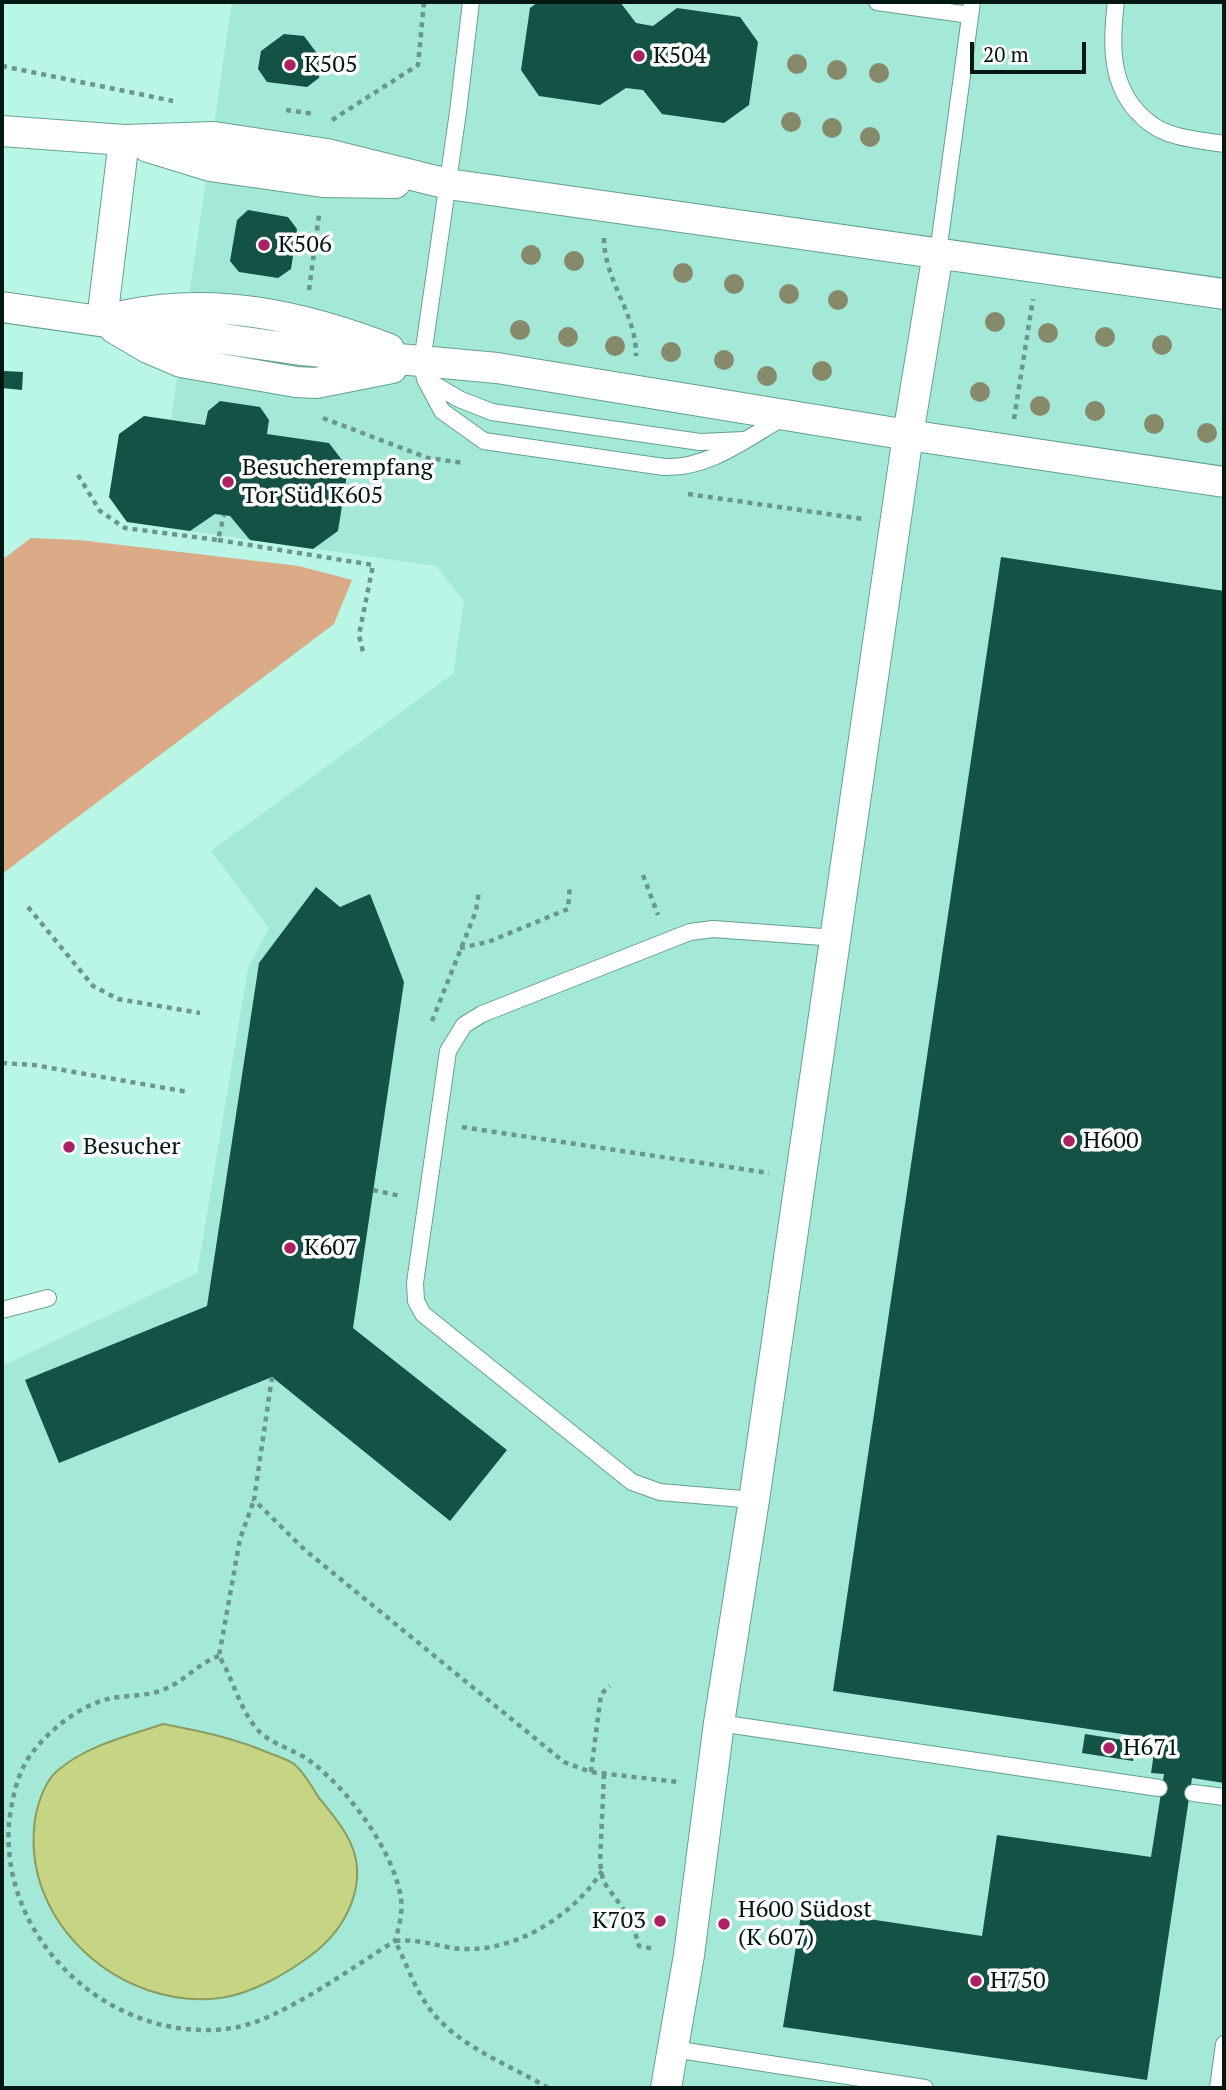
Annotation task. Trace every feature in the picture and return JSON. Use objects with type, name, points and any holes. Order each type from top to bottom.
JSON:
[{"type":"street","points":[[2,128],[212,152],[327,153],[448,184],[1224,294]]},
{"type":"street","points":[[102,320],[124,140]]},
{"type":"street","points":[[666,2088],[689,1955],[719,1723],[754,1500],[908,435],[938,253]]},
{"type":"street","points":[[2,307],[102,320],[187,319],[342,355],[423,370]]},
{"type":"street","points":[[102,320],[148,348],[181,362],[316,383],[423,370],[497,368],[908,435],[1224,482]]},
{"type":"lane","points":[[471,2],[423,370],[442,411],[484,441],[684,468],[704,462],[787,416]]},
{"type":"lane","points":[[877,2],[971,8],[938,253]]},
{"type":"lane","points":[[1116,2],[1111,40],[1113,62],[1117,81],[1131,103],[1152,124],[1167,132],[1224,144]]},
{"type":"lane","points":[[423,370],[459,399],[492,412],[700,442],[744,440]]},
{"type":"lane","points":[[754,1500],[660,1492],[632,1482],[423,1314],[416,1301],[415,1283],[448,1051],[464,1025],[482,1014],[690,932],[713,929],[836,939]]},
{"type":"lane","points":[[2,1310],[48,1298]]},
{"type":"lane","points":[[719,1723],[1159,1788]]},
{"type":"lane","points":[[1193,1793],[1224,1797]]},
{"type":"lane","points":[[1218,2088],[1224,2044]]},
{"type":"lane","points":[[673,2049],[925,2088]]},
{"type":"path","points":[[2,66],[178,102]]},
{"type":"path","points":[[603,206],[604,250],[610,274],[634,329],[637,344],[631,390]]},
{"type":"path","points":[[1009,450],[1038,267]]},
{"type":"path","points":[[78,475],[100,511],[125,528],[373,565],[359,635],[364,656]]},
{"type":"path","points":[[218,540],[224,515]]},
{"type":"path","points":[[643,875],[661,923]]},
{"type":"path","points":[[459,948],[488,942],[568,909],[570,885]]},
{"type":"path","points":[[28,907],[93,986],[118,999],[200,1013]]},
{"type":"path","points":[[2,1063],[34,1065],[188,1092]]},
{"type":"path","points":[[438,1123],[801,1178]]},
{"type":"path","points":[[272,1377],[254,1500],[240,1539],[219,1656],[257,1730],[298,1752],[327,1773],[365,1819],[391,1870],[401,1898],[401,1916],[395,1941],[415,1986],[428,2007],[444,2024],[491,2058],[548,2088]]},
{"type":"path","points":[[254,1500],[305,1550],[564,1762],[591,1772],[710,1786]]},
{"type":"path","points":[[219,1656],[205,1661],[164,1690],[111,1698],[85,1708],[31,1754],[18,1779],[8,1834],[12,1888],[23,1915],[54,1961],[96,1998],[145,2021],[206,2029],[233,2028],[277,2011],[395,1941],[417,1939],[469,1949],[492,1947],[542,1927],[580,1900],[602,1871]]},
{"type":"path","points":[[591,1772],[601,1693],[610,1686]]},
{"type":"path","points":[[604,1774],[603,1881],[632,1921],[639,1946],[689,1955]]},
{"type":"shaded area","points":[[232,2],[1224,2],[1224,2088],[2,2088],[2,1366],[197,1273],[248,968],[269,928],[211,851],[453,674],[464,601],[436,566],[127,522],[109,497],[119,434],[144,416],[171,419]]},
{"type":"shaded area","points":[[31,538],[79,540],[299,566],[352,580],[334,624],[2,874],[2,560]]},
{"type":"shaded area","points":[[163,1724],[230,1739],[294,1764],[341,1826],[354,1853],[356,1886],[345,1918],[335,1932],[310,1956],[290,1970],[256,1988],[232,1996],[184,1998],[149,1990],[116,1976],[88,1955],[64,1929],[46,1898],[36,1865],[36,1814],[52,1776],[68,1762],[94,1748]]},
{"type":"building","name":"K504","points":[[538,2],[620,2],[636,23],[653,26],[677,8],[740,17],[758,42],[749,105],[724,123],[662,114],[643,90],[626,88],[600,105],[539,96],[521,70],[530,8]]},
{"type":"building","name":"K505","points":[[284,34],[304,36],[322,60],[319,78],[307,87],[267,82],[258,69],[261,51]]},
{"type":"building","name":"K506","points":[[248,210],[288,217],[297,229],[291,269],[278,278],[239,272],[230,261],[237,220]]},
{"type":"building","points":[[4,371],[23,372],[22,390],[2,388]]},
{"type":"building","name":"Besucherempfang Tor Süd K605","points":[[220,401],[260,407],[269,420],[267,434],[329,443],[348,468],[338,531],[313,549],[250,540],[230,516],[215,514],[190,531],[127,522],[109,497],[119,434],[144,416],[205,425],[208,411]]},
{"type":"building","name":"H600","points":[[1001,557],[1224,591],[1224,1783],[1192,1778],[1147,2080],[783,2027],[802,1909],[982,1936],[997,1835],[1151,1857],[1164,1774],[1151,1773],[1156,1739],[833,1691]]},
{"type":"building","name":"K607","points":[[316,887],[340,907],[370,894],[404,982],[353,1328],[507,1450],[450,1521],[272,1377],[59,1463],[25,1380],[207,1306],[259,963]]},
{"type":"building","name":"H671","points":[[1085,1734],[1136,1742],[1133,1761],[1082,1753]]},
{"type":"place","name":"K504","points":[[639,56]]},
{"type":"place","name":"K505","points":[[290,65]]},
{"type":"place","name":"K506","points":[[264,245]]},
{"type":"place","name":"Besucherempfang Tor Süd K605","points":[[228,482]]},
{"type":"place","name":"H600","points":[[1069,1141]]},
{"type":"place","name":"Besucher","points":[[69,1147]]},
{"type":"place","name":"K607","points":[[290,1248]]},
{"type":"place","name":"H671","points":[[1109,1748]]},
{"type":"place","name":"K703","points":[[660,1921]]},
{"type":"place","name":"H600 Südost (K 607)","points":[[724,1924]]},
{"type":"place","name":"H750","points":[[976,1981]]}]
